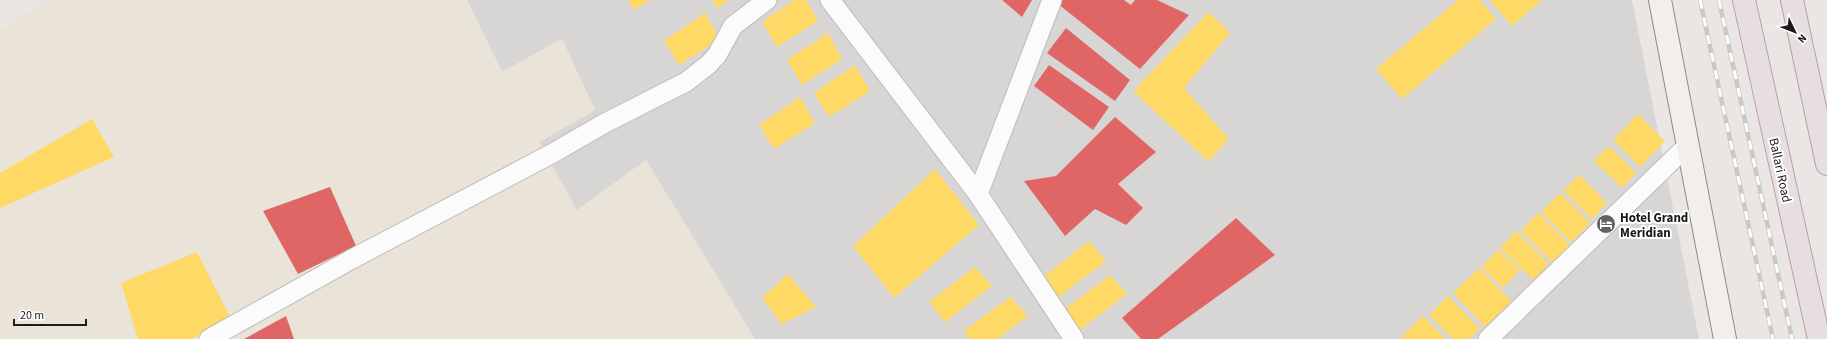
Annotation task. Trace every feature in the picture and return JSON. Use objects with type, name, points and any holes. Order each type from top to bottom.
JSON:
[{"type":"highway","name":"Ballari Road","points":[[1744,0],[1820,339]]},
{"type":"highway","points":[[1792,0],[1827,164]]},
{"type":"street","points":[[210,339],[352,259],[553,153],[605,123],[686,82],[709,64],[717,55],[733,26],[766,0]]},
{"type":"street","points":[[830,0],[978,194],[1074,339]]},
{"type":"street","points":[[978,194],[1052,0]]},
{"type":"street","points":[[1660,0],[1688,145],[1722,337]]},
{"type":"street","points":[[1488,339],[1688,145]]},
{"type":"shaded area","points":[[47,0],[467,0],[502,72],[561,39],[595,110],[539,142],[577,210],[646,160],[755,339],[0,339],[0,30]]},
{"type":"shaded area","points":[[467,0],[1632,0],[1699,339],[755,339],[646,160],[577,211],[539,142],[595,110],[562,39],[502,72]]},
{"type":"building: Homes","points":[[628,0],[650,0],[634,10]]},
{"type":"building: Homes","points":[[712,0],[729,0],[717,8]]},
{"type":"building: Homes","points":[[795,0],[806,0],[818,21],[777,47],[762,22]]},
{"type":"building: Homes","points":[[1458,0],[1480,0],[1496,19],[1402,99],[1376,69]]},
{"type":"building: Homes","points":[[1490,0],[1542,0],[1512,26]]},
{"type":"building: Homes","points":[[1209,12],[1230,33],[1184,88],[1229,139],[1208,161],[1133,91]]},
{"type":"building: Homes","points":[[705,13],[720,39],[679,65],[664,41]]},
{"type":"building: Homes","points":[[828,33],[842,59],[802,85],[787,60]]},
{"type":"building: Homes","points":[[855,65],[870,91],[829,117],[814,93]]},
{"type":"building: Homes","points":[[800,97],[815,123],[774,149],[759,125]]},
{"type":"building: Homes","points":[[1638,114],[1665,141],[1640,167],[1613,140]]},
{"type":"building: Homes","points":[[92,119],[114,157],[0,208],[0,173]]},
{"type":"building: Homes","points":[[1609,146],[1636,173],[1622,188],[1594,161]]},
{"type":"building: Homes","points":[[935,169],[979,225],[894,298],[853,246]]},
{"type":"building: Homes","points":[[1579,175],[1607,203],[1592,219],[1563,191]]},
{"type":"building: Homes","points":[[1560,193],[1590,223],[1571,242],[1541,212]]},
{"type":"building: Homes","points":[[1538,213],[1570,245],[1553,263],[1521,231]]},
{"type":"building: Homes","points":[[1516,231],[1549,264],[1533,280],[1500,248]]},
{"type":"building: Homes","points":[[1089,241],[1106,261],[1059,297],[1043,277]]},
{"type":"building: Homes","points":[[1498,250],[1520,270],[1503,288],[1482,267]]},
{"type":"building: Homes","points":[[197,252],[232,321],[191,339],[138,339],[121,283]]},
{"type":"building: Homes","points":[[975,267],[992,286],[945,322],[929,302]]},
{"type":"building: Homes","points":[[1479,268],[1512,301],[1485,327],[1453,293]]},
{"type":"building: Homes","points":[[788,274],[816,307],[782,324],[762,298]]},
{"type":"building: Homes","points":[[1110,275],[1127,294],[1080,330],[1064,310]]},
{"type":"building: Homes","points":[[1448,296],[1480,329],[1469,339],[1453,339],[1429,315]]},
{"type":"building: Homes","points":[[1010,297],[1028,316],[997,339],[970,339],[964,331]]},
{"type":"building: Homes","points":[[1423,316],[1446,339],[1400,339]]},
{"type":"building: Shops","points":[[1002,0],[1032,0],[1022,17]]},
{"type":"building: Shops","points":[[1053,0],[1124,0],[1131,5],[1135,0],[1157,0],[1189,15],[1140,69]]},
{"type":"building: Shops","points":[[1066,28],[1130,80],[1115,101],[1047,53]]},
{"type":"building: Shops","points":[[1049,65],[1109,107],[1093,130],[1034,86]]},
{"type":"building: Shops","points":[[1115,117],[1156,152],[1118,184],[1143,208],[1126,225],[1095,209],[1065,236],[1024,181],[1056,176]]},
{"type":"building: Shops","points":[[330,187],[356,246],[298,274],[263,211]]},
{"type":"building: Shops","points":[[1236,218],[1275,255],[1158,339],[1141,339],[1122,318]]},
{"type":"building: Shops","points":[[286,316],[294,339],[244,339]]},
{"type":"railway","points":[[1700,0],[1773,339]]},
{"type":"railway","points":[[1719,0],[1792,339]]},
{"type":"place","name":"Hotel Grand Meridian","points":[[1606,224]]}]
